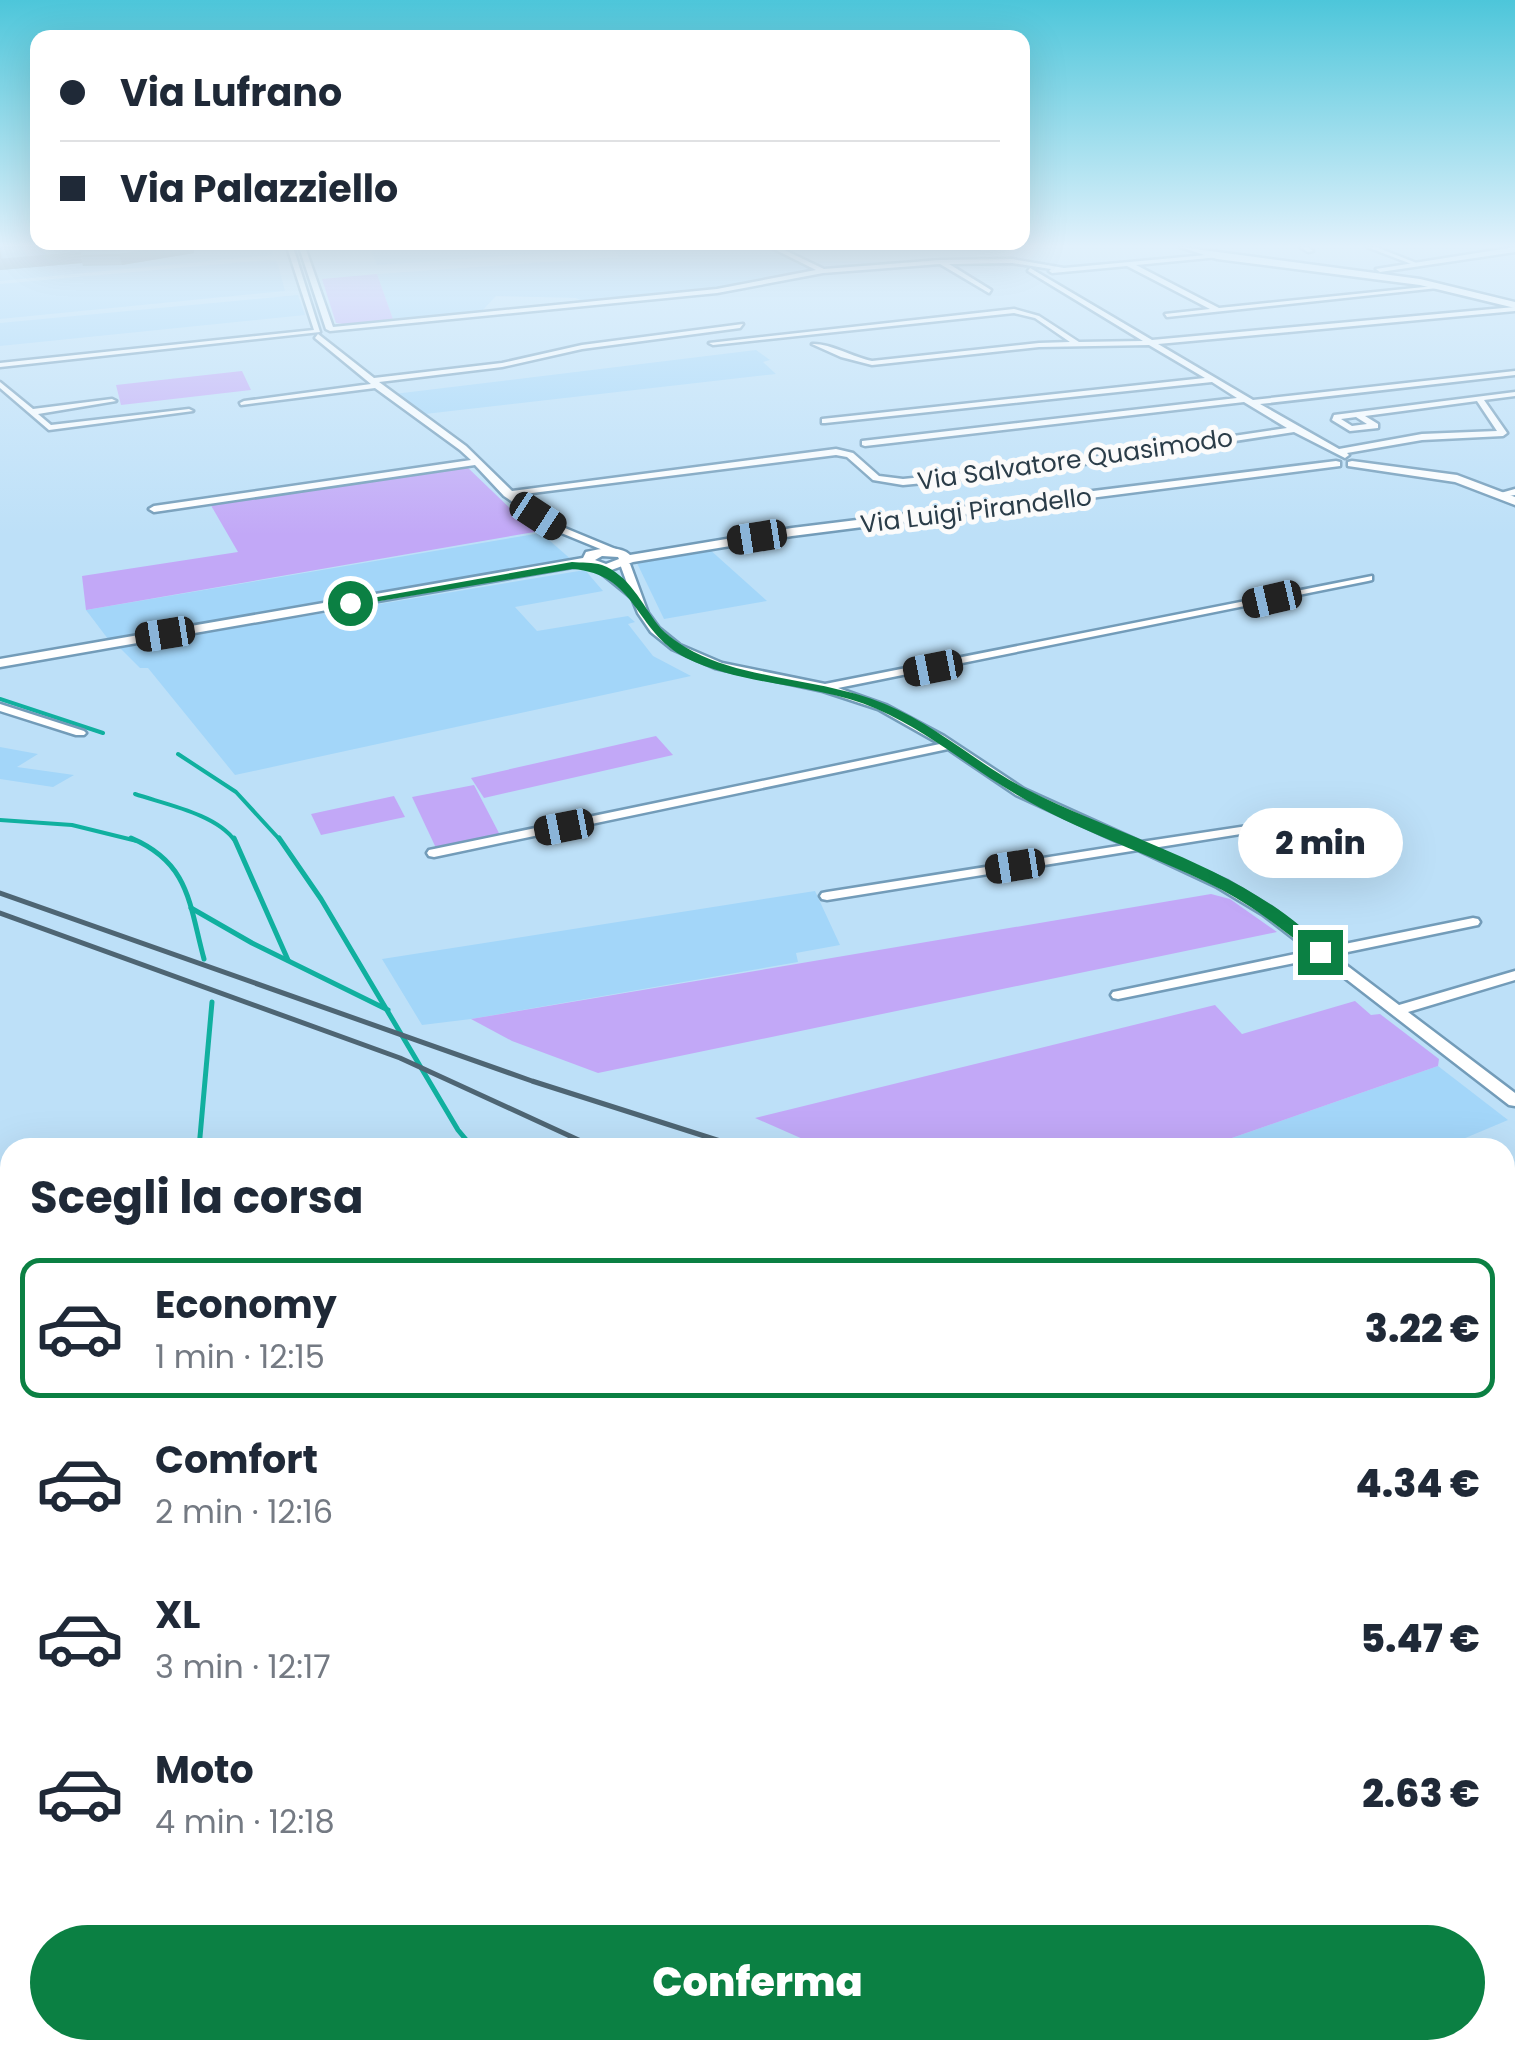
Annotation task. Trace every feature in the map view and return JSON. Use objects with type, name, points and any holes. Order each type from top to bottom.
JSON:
[{"type":"street","points":[[0,365],[221,343]]},
{"type":"street","points":[[340,343],[374,383],[477,462],[507,494],[556,528],[636,597]]},
{"type":"street","points":[[244,402],[502,365],[605,343]]},
{"type":"street","points":[[816,344],[872,363],[1075,343]]},
{"type":"street","points":[[1157,343],[1341,457],[1422,437],[1503,433],[1479,399]]},
{"type":"street","points":[[865,443],[1515,373]]},
{"type":"street","points":[[825,421],[1212,380]]},
{"type":"street","points":[[0,384],[49,428],[189,410]]},
{"type":"street","points":[[1357,414],[1515,394]]},
{"type":"street","points":[[31,412],[112,401]]},
{"type":"street","name":"Via Salvatore Quasimodo","points":[[507,494],[831,452],[850,455],[876,478],[902,482],[1025,470],[1295,429]]},
{"type":"street","name":"Via Luigi Pirandello","points":[[0,663],[622,557],[1300,468],[1341,457],[1457,479],[1508,493],[1515,501]]},
{"type":"street","points":[[154,509],[477,462]]},
{"type":"street","points":[[556,528],[622,557],[636,597],[654,630],[691,655],[732,669],[826,688],[882,707],[951,745],[1020,792],[1242,895],[1515,1100]]},
{"type":"street","points":[[826,688],[1368,578]]},
{"type":"street","points":[[0,707],[80,733]]},
{"type":"street","points":[[434,853],[951,745]]},
{"type":"street","points":[[827,896],[1316,818]]},
{"type":"street","points":[[1118,995],[1473,922]]},
{"type":"street","points":[[1398,1010],[1515,976]]},
{"type":"shaded area","points":[[756,350],[770,360],[763,362],[776,374],[425,414],[394,394]]},
{"type":"shaded area","points":[[242,371],[251,390],[121,405],[116,385]]},
{"type":"shaded area","points":[[465,465],[514,512],[546,530],[86,610],[82,576],[238,552],[209,502]]},
{"type":"shaded area","points":[[541,533],[574,562],[108,639],[86,610]]},
{"type":"shaded area","points":[[708,548],[767,601],[664,619],[635,559]]},
{"type":"shaded area","points":[[585,570],[603,591],[515,607],[537,631],[628,616],[635,622],[628,624],[653,656],[691,676],[235,775],[148,668],[140,668],[119,647]]},
{"type":"shaded area","points":[[656,736],[673,755],[484,798],[471,778]]},
{"type":"shaded area","points":[[0,747],[38,754],[17,767],[74,775],[53,787],[0,779]]},
{"type":"shaded area","points":[[474,785],[500,835],[436,848],[412,797]]},
{"type":"shaded area","points":[[394,796],[405,817],[321,835],[311,814]]},
{"type":"shaded area","points":[[815,891],[840,945],[796,953],[798,962],[471,1019],[422,1025],[382,959]]},
{"type":"shaded area","points":[[1211,894],[1230,899],[1277,932],[598,1073],[512,1041],[471,1019]]},
{"type":"shaded area","points":[[1355,1001],[1371,1015],[1380,1014],[1439,1059],[1438,1066],[1232,1138],[801,1138],[755,1118],[1215,1005],[1242,1034]]},
{"type":"shaded area","points":[[1438,1066],[1508,1120],[1465,1138],[1232,1138]]},
{"type":"waterway","points":[[0,699],[103,733]]},
{"type":"waterway","points":[[178,754],[236,792],[281,841]]},
{"type":"waterway","points":[[135,794],[203,817],[235,841]]},
{"type":"waterway","points":[[0,820],[72,825],[136,841]]},
{"type":"waterway","points":[[131,838],[136,841]]},
{"type":"waterway","points":[[234,838],[288,960]]},
{"type":"waterway","points":[[279,838],[321,899],[386,1009]]},
{"type":"waterway","points":[[136,841],[165,860],[176,873],[191,908]]},
{"type":"waterway","points":[[191,908],[252,943],[386,1009]]},
{"type":"waterway","points":[[191,908],[204,959]]},
{"type":"waterway","points":[[200,1138],[212,1002]]},
{"type":"waterway","points":[[386,1009],[465,1138]]},
{"type":"railway","points":[[0,893],[532,1081],[711,1138]]},
{"type":"railway","points":[[0,913],[400,1058],[574,1138]]},
{"type":"route","points":[[350,603],[572,566],[600,568],[636,597],[654,630],[676,647],[732,669],[826,688],[882,707],[940,738],[1020,792],[1222,884],[1267,911],[1320,952]]}]
